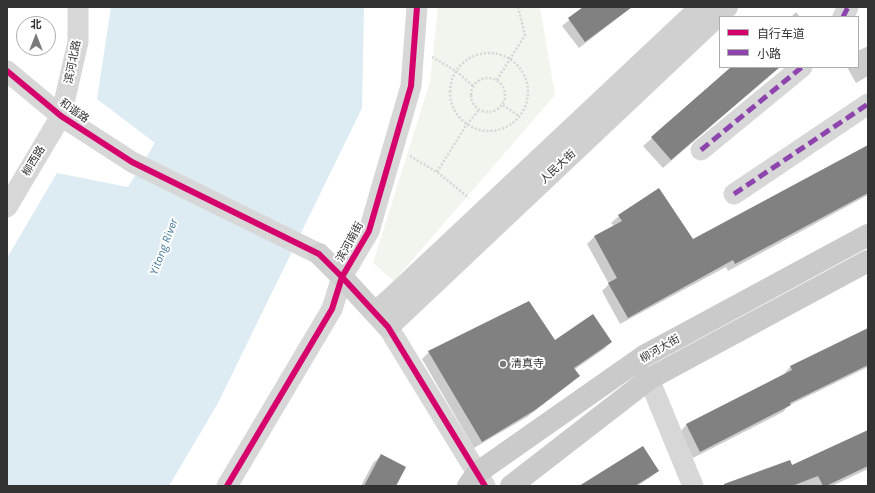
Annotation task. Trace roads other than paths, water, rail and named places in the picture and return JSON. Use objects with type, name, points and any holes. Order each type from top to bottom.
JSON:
[{"type":"main road","name":"柳河大街","points":[[477,482],[644,356],[868,235]]},
{"type":"main road","name":"柳河大街","points":[[511,486],[649,379],[868,261]]},
{"type":"street","name":"滨河北路","points":[[61,116],[78,42],[78,7]]},
{"type":"street","name":"滨河南街","points":[[227,486],[332,309],[342,277],[369,231],[411,86],[417,7]]},
{"type":"street","name":"人民大街","points":[[381,320],[396,294],[701,7]]},
{"type":"street","name":"人民大街","points":[[381,320],[727,7]]},
{"type":"street","points":[[844,16],[848,7]]},
{"type":"street","points":[[702,150],[801,68]]},
{"type":"street","name":"和谐路","points":[[7,71],[61,116],[132,162],[319,254]]},
{"type":"street","points":[[734,194],[868,104]]},
{"type":"street","name":"柳西路","points":[[7,207],[61,116]]},
{"type":"street","points":[[319,254],[381,320],[477,482]]},
{"type":"street","points":[[649,379],[693,486]]},
{"type":"water","name":"Yitong River","points":[[111,7],[364,7],[362,108],[218,403],[169,486],[7,486],[7,258],[57,173],[128,187],[155,143],[97,99]]},
{"type":"place","name":"清真寺","points":[[503,364]]}]
